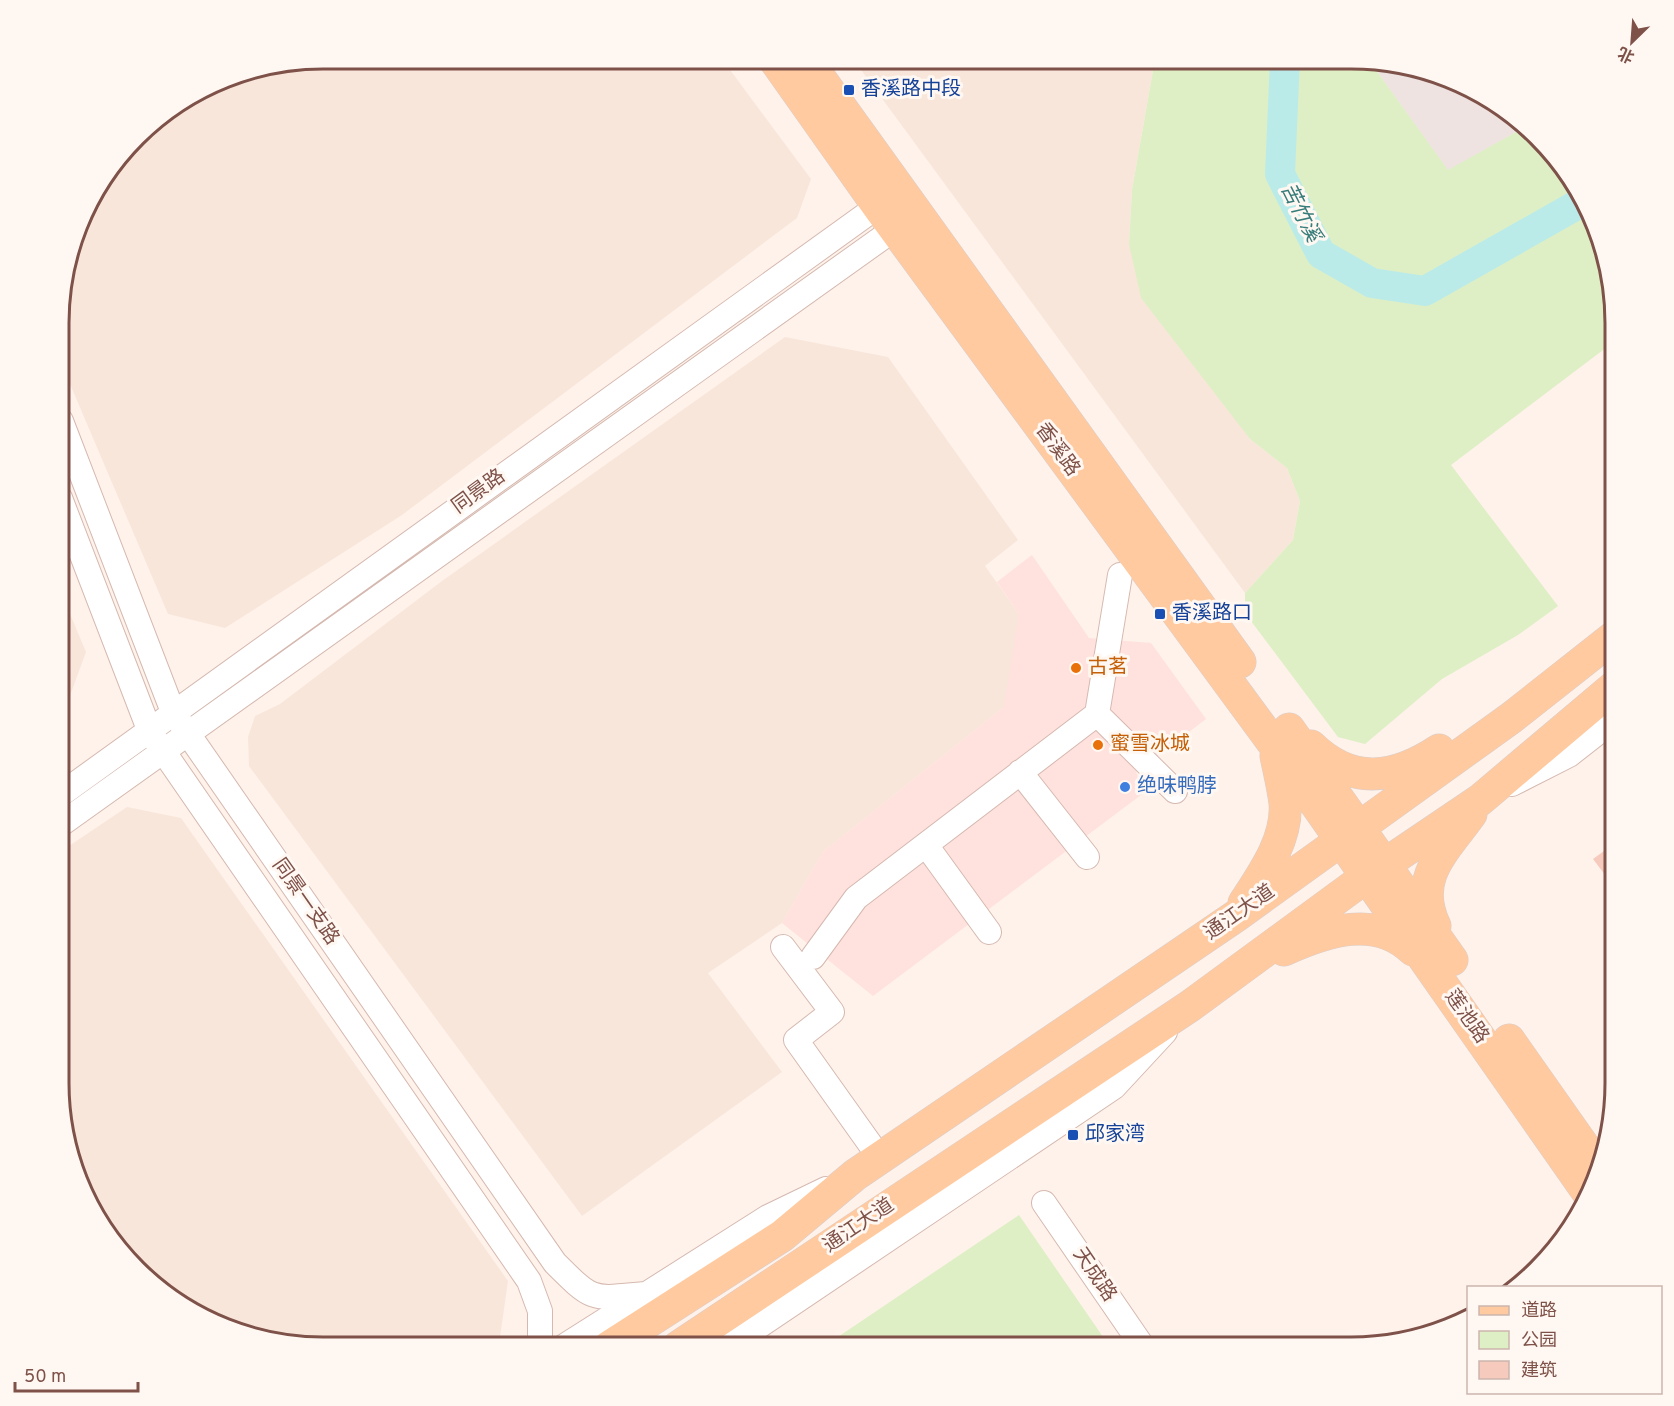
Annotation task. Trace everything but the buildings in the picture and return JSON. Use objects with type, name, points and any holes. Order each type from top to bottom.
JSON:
[{"type":"main road","name":"香溪路","points":[[782,69],[897,210],[1273,708],[1351,835]]},
{"type":"main road","name":"香溪路","points":[[812,69],[897,210],[1273,744],[1351,835]]},
{"type":"main road","name":"通江大道","points":[[625,1337],[782,1236],[867,1167],[1351,835],[1511,718],[1605,644]]},
{"type":"main road","name":"通江大道","points":[[693,1337],[1190,1006],[1376,870],[1480,800],[1605,694]]},
{"type":"main road","points":[[1273,708],[1323,757],[1344,769],[1363,773],[1393,772],[1414,767],[1470,730],[1511,718]]},
{"type":"main road","points":[[1236,916],[1268,865],[1281,834],[1285,805],[1273,744]]},
{"type":"main road","points":[[1443,965],[1426,908],[1425,893],[1432,870],[1480,800]]},
{"type":"main road","name":"莲池路","points":[[1351,835],[1443,965],[1593,1160]]},
{"type":"main road","points":[[1239,970],[1296,944],[1329,933],[1379,928],[1400,937],[1443,965]]},
{"type":"main road","name":"莲池路","points":[[1443,965],[1584,1186]]},
{"type":"street","name":"同景路","points":[[69,789],[150,732],[173,712],[897,210]]},
{"type":"street","points":[[69,819],[164,752],[897,210]]},
{"type":"street","name":"同景一支路","points":[[69,442],[173,712],[555,1263],[583,1290],[599,1299],[645,1294]]},
{"type":"street","name":"同景一支路","points":[[69,521],[150,732],[529,1281],[540,1311],[540,1337]]},
{"type":"street","points":[[813,957],[856,898],[1098,714],[1120,575]]},
{"type":"street","points":[[1098,714],[1175,791]]},
{"type":"street","name":"通江大道","points":[[1480,800],[1569,755],[1605,727]]},
{"type":"street","points":[[1020,772],[1088,857]]},
{"type":"street","points":[[926,845],[989,932]]},
{"type":"street","points":[[783,947],[832,1012],[796,1040],[867,1167]]},
{"type":"street","name":"通江大道","points":[[743,1337],[1114,1087],[1190,1006]]},
{"type":"street","name":"通江大道","points":[[578,1337],[768,1217],[867,1167]]},
{"type":"street","name":"天成路","points":[[1044,1203],[1136,1337]]},
{"type":"shaded area","points":[[323,69],[729,69],[811,179],[797,218],[402,515],[225,628],[168,614],[69,382],[71,289],[82,241],[103,196],[121,168],[143,143],[168,121],[210,95],[241,82],[289,71]]},
{"type":"shaded area","points":[[860,69],[1153,69],[1132,190],[1129,244],[1250,439],[1287,468],[1300,501],[1293,540],[1245,593]]},
{"type":"shaded area","points":[[1376,70],[1401,74],[1448,88],[1478,103],[1518,131],[1448,171]]},
{"type":"shaded area","points":[[785,337],[888,357],[1018,540],[985,566],[1019,614],[1044,713],[1004,707],[823,852],[782,923],[708,973],[782,1072],[582,1216],[249,766],[248,737],[255,716],[280,704],[442,581]]},
{"type":"shaded area","points":[[1032,555],[1089,638],[1151,643],[1206,719],[1136,772],[1145,792],[873,996],[782,923],[823,852],[1004,707],[1019,614],[997,582]]},
{"type":"shaded area","points":[[69,611],[86,652],[69,698]]},
{"type":"shaded area","points":[[127,807],[181,818],[508,1281],[500,1337],[323,1337],[273,1332],[241,1324],[196,1303],[168,1285],[132,1251],[121,1238],[95,1196],[82,1165],[71,1117],[69,846]]},
{"type":"green space","points":[[1153,69],[1376,70],[1448,170],[1518,131],[1553,168],[1579,210],[1586,226],[1592,241],[1603,289],[1605,349],[1451,465],[1558,606],[1518,635],[1442,679],[1365,744],[1338,737],[1245,613],[1245,593],[1293,540],[1300,501],[1287,468],[1250,439],[1141,298],[1129,244],[1132,190]]},
{"type":"green space","points":[[1019,1215],[1103,1337],[838,1337]]},
{"type":"waterway","name":"苦竹溪","points":[[1285,69],[1280,174],[1321,254],[1372,283],[1425,291],[1576,205]]},
{"type":"place","name":"香溪路中段","points":[[849,90]]},
{"type":"place","name":"香溪路口","points":[[1160,614]]},
{"type":"place","name":"古茗","points":[[1076,668]]},
{"type":"place","name":"蜜雪冰城","points":[[1098,745]]},
{"type":"place","name":"绝味鸭脖","points":[[1125,787]]},
{"type":"place","name":"邱家湾","points":[[1073,1135]]}]
